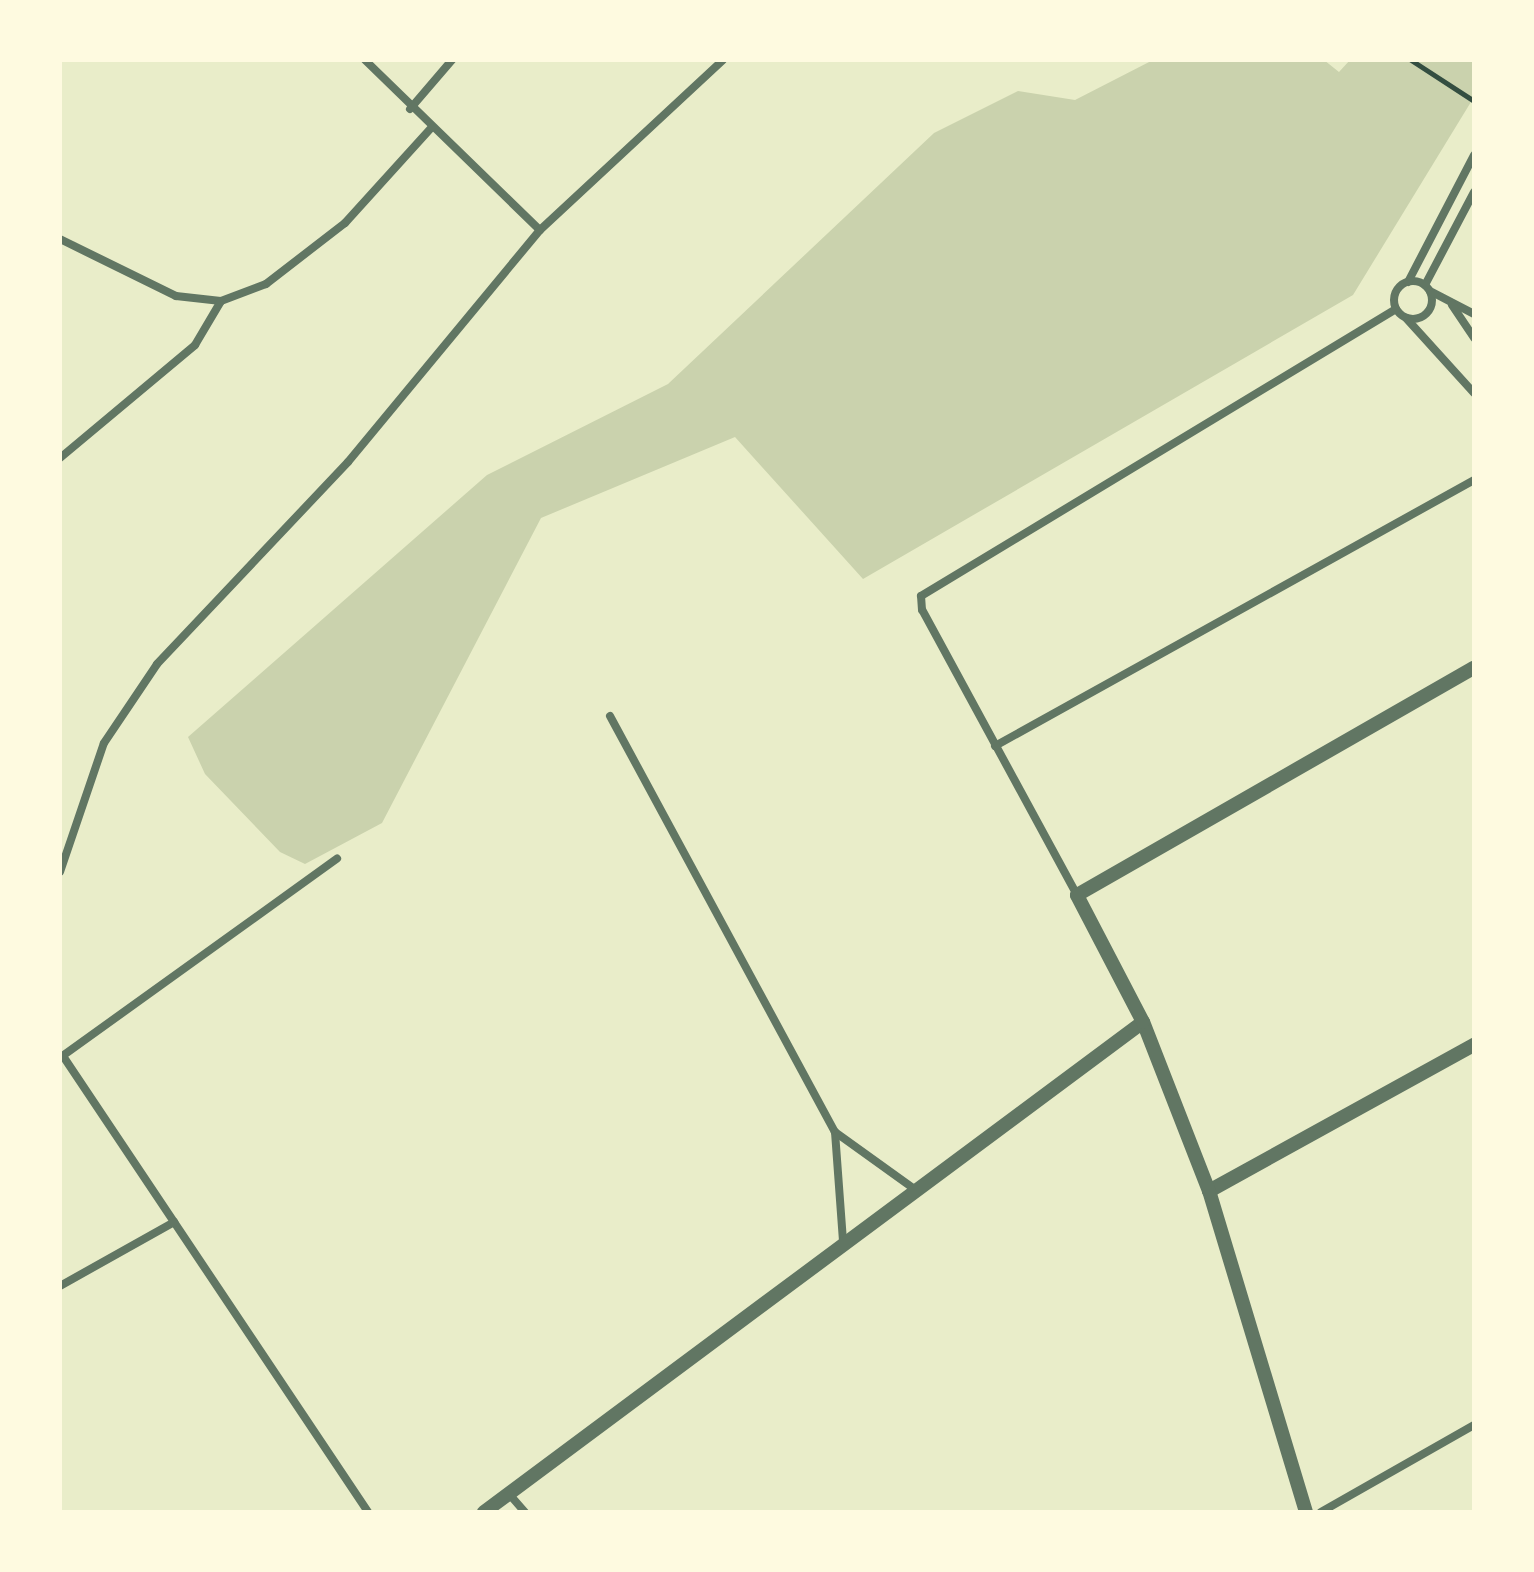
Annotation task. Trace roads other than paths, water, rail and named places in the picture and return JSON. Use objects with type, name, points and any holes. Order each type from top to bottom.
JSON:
[{"type":"street","points":[[365,60],[410,109],[540,230]]},
{"type":"street","points":[[410,109],[452,60]]},
{"type":"street","points":[[60,872],[91,772],[120,713],[467,326],[540,230],[723,60]]},
{"type":"street","points":[[60,239],[176,296],[221,301],[266,284],[345,223],[431,128]]},
{"type":"street","points":[[1474,155],[1408,282],[1396,291],[1396,309],[1474,393]]},
{"type":"street","points":[[1406,318],[1429,311],[1427,288],[1474,192]]},
{"type":"street","points":[[1408,282],[1427,288],[1474,314]]},
{"type":"street","points":[[60,458],[195,345],[221,301]]},
{"type":"street","points":[[1449,302],[1474,338]]},
{"type":"street","points":[[1306,1512],[1209,1191],[1143,1022],[922,610],[928,588],[1396,309]]},
{"type":"street","points":[[995,746],[1474,480]]},
{"type":"street","points":[[1077,895],[1474,668]]},
{"type":"street","points":[[610,716],[835,1132],[843,1240]]},
{"type":"street","points":[[337,859],[61,1056],[368,1512]]},
{"type":"street","points":[[484,1512],[843,1240],[1143,1022]]},
{"type":"street","points":[[1209,1191],[1474,1045]]},
{"type":"street","points":[[835,1132],[913,1188]]},
{"type":"street","points":[[60,1286],[174,1222]]},
{"type":"street","points":[[1321,1512],[1474,1425]]},
{"type":"street","points":[[510,1495],[525,1512]]}]
